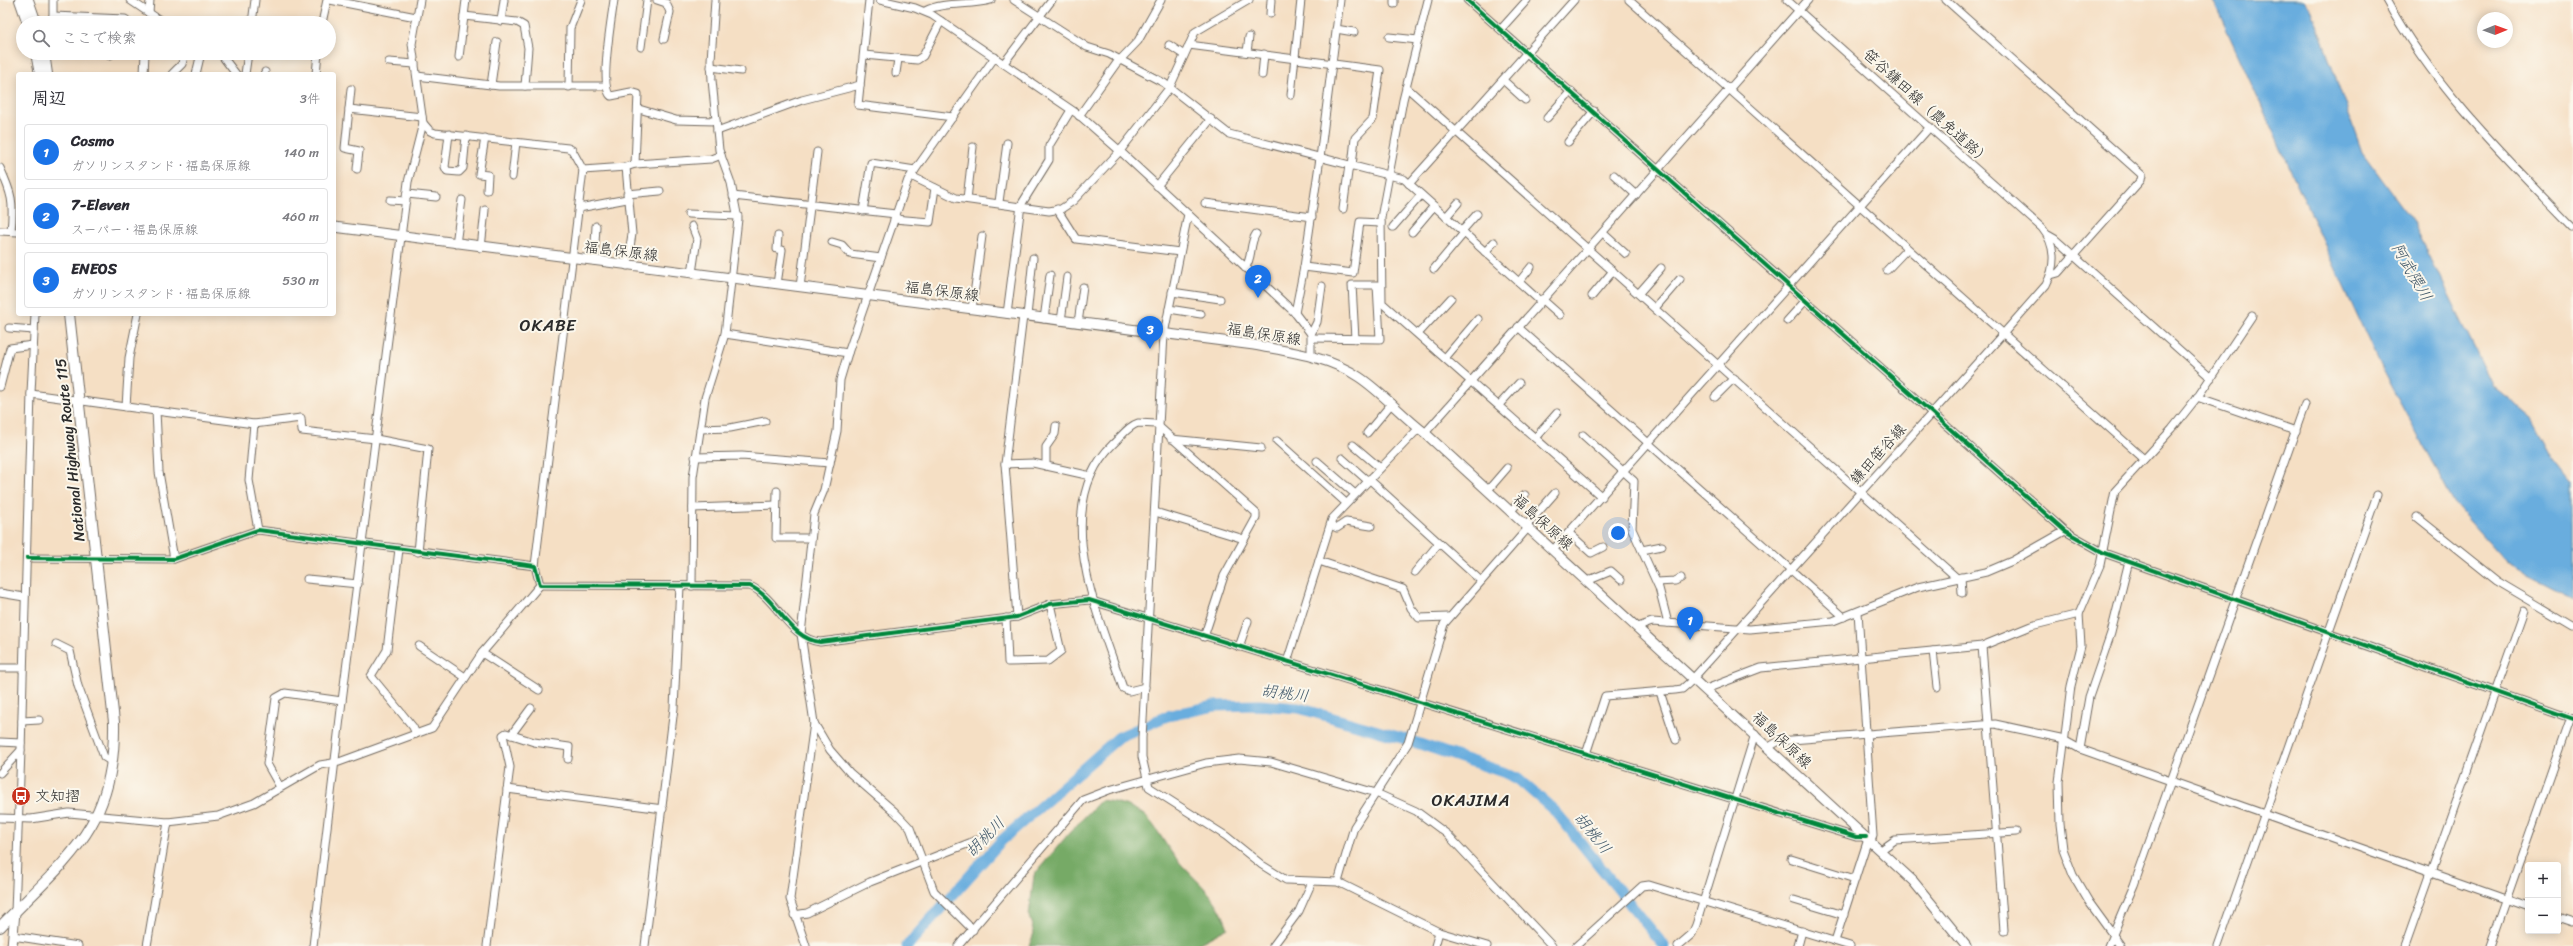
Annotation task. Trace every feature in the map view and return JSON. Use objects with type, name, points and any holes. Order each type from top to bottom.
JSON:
[{"type":"highway","points":[[20,0],[26,16]]},
{"type":"highway","points":[[28,0],[34,16]]},
{"type":"highway","points":[[37,60],[40,72]]},
{"type":"highway","points":[[45,60],[47,72]]},
{"type":"highway","name":"National Highway Route 115","points":[[0,927],[69,858],[98,814],[112,762],[114,722],[69,316]]},
{"type":"main road","name":"福島保原線","points":[[336,227],[481,248],[692,273],[1254,346],[1311,357],[1338,366],[1359,377],[1392,403],[1881,850],[1913,881],[1966,946]]},
{"type":"main road","points":[[12,946],[14,912]]},
{"type":"street","points":[[53,0],[53,16]]},
{"type":"street","points":[[130,0],[154,16]]},
{"type":"street","points":[[148,12],[150,0]]},
{"type":"street","points":[[253,16],[255,0]]},
{"type":"street","points":[[324,16],[328,0],[416,17]]},
{"type":"street","points":[[313,946],[342,701],[406,198],[422,120],[412,44],[420,0]]},
{"type":"street","points":[[459,57],[466,0]]},
{"type":"street","points":[[501,20],[504,0]]},
{"type":"street","points":[[569,87],[570,28],[581,0]]},
{"type":"street","points":[[614,0],[609,35],[606,86],[611,96],[631,92],[638,94],[639,109],[635,164]]},
{"type":"street","points":[[642,47],[647,0]]},
{"type":"street","points":[[657,0],[666,3],[670,9],[664,39]]},
{"type":"street","points":[[692,586],[695,457],[705,398],[725,334],[738,216],[721,155],[717,131],[711,67],[716,0]]},
{"type":"street","points":[[869,0],[858,105],[952,117]]},
{"type":"street","points":[[880,0],[925,12],[941,21],[1072,110],[1120,151],[1295,314],[1311,336]]},
{"type":"street","points":[[925,12],[933,7],[963,2],[992,0]]},
{"type":"street","points":[[1014,0],[1087,47],[1120,60],[1170,87],[1229,134],[1404,179],[1519,282],[1560,314]]},
{"type":"street","points":[[1004,63],[1052,0]]},
{"type":"street","points":[[1079,116],[1120,60],[1138,41],[1161,0]]},
{"type":"street","points":[[863,211],[869,165],[871,163],[913,173],[935,188],[956,198],[999,202],[1049,210],[1057,209],[1073,201],[1120,151],[1170,87],[1195,32],[1249,0]]},
{"type":"street","points":[[1270,14],[1271,0]]},
{"type":"street","points":[[1291,95],[1301,0]]},
{"type":"street","points":[[1295,314],[1312,218],[1340,0]]},
{"type":"street","points":[[1428,0],[1406,87],[1381,223],[1382,303],[1602,497]]},
{"type":"street","points":[[1467,0],[2066,531],[2104,552],[2572,718],[2490,946]]},
{"type":"street","points":[[1501,29],[1526,0]]},
{"type":"street","points":[[1409,184],[1458,132],[1574,0]]},
{"type":"street","points":[[1629,0],[2144,459]]},
{"type":"street","name":"笹谷鎌田線（農免道路）","points":[[1787,0],[1930,127],[2048,235],[2074,255],[2211,378]]},
{"type":"street","points":[[1287,662],[1331,525],[1346,503],[1380,468],[1422,430],[1471,381],[1541,300],[1603,233],[1808,0]]},
{"type":"street","points":[[1946,0],[2142,175],[2141,180],[2074,255],[2058,272],[2051,276]]},
{"type":"street","points":[[2386,0],[2434,73],[2484,133],[2573,227]]},
{"type":"street","points":[[464,16],[517,22],[524,26],[528,48],[524,86]]},
{"type":"street","points":[[864,55],[915,61],[921,58],[941,21]]},
{"type":"street","points":[[1336,29],[1354,32]]},
{"type":"street","points":[[1247,52],[1248,37]]},
{"type":"street","points":[[1389,37],[1418,40]]},
{"type":"street","points":[[491,85],[497,42]]},
{"type":"street","points":[[1169,45],[1184,55]]},
{"type":"street","points":[[1189,45],[1380,70],[1373,119],[1355,138],[1343,209]]},
{"type":"street","points":[[1262,75],[1264,54]]},
{"type":"street","points":[[806,946],[794,915],[790,895],[814,723],[801,634],[810,538],[814,514],[824,490],[838,422],[841,375],[895,216],[913,173],[995,57]]},
{"type":"street","points":[[896,72],[898,59]]},
{"type":"street","points":[[144,72],[145,60]]},
{"type":"street","points":[[174,72],[182,64],[183,60]]},
{"type":"street","points":[[196,72],[199,60]]},
{"type":"street","points":[[225,60],[234,72]]},
{"type":"street","points":[[245,72],[247,60]]},
{"type":"street","points":[[316,72],[317,60]]},
{"type":"street","points":[[389,62],[415,64]]},
{"type":"street","points":[[711,67],[740,71]]},
{"type":"street","points":[[417,76],[491,85],[569,87],[606,86]]},
{"type":"street","points":[[1503,80],[1525,100]]},
{"type":"street","points":[[717,131],[802,100],[860,85]]},
{"type":"street","points":[[1406,87],[1719,364],[1862,493],[1959,577],[1962,593]]},
{"type":"street","points":[[351,89],[345,148],[359,151],[357,169]]},
{"type":"street","points":[[1547,118],[1571,91]]},
{"type":"street","points":[[349,109],[422,120],[430,131],[568,148],[572,150],[583,170],[535,566],[540,585]]},
{"type":"street","points":[[639,109],[676,120],[716,121]]},
{"type":"street","points":[[1007,314],[1021,205],[1049,160],[1050,146],[1072,110]]},
{"type":"street","points":[[1568,142],[1594,112]]},
{"type":"street","points":[[1157,186],[1211,119]]},
{"type":"street","points":[[1553,550],[1602,497],[1789,284],[1860,207],[1930,127]]},
{"type":"street","points":[[449,134],[445,167],[447,171],[459,172],[463,168],[466,136]]},
{"type":"street","points":[[485,138],[479,174],[488,175],[487,190]]},
{"type":"street","points":[[512,177],[516,142]]},
{"type":"street","points":[[999,202],[1007,143]]},
{"type":"street","points":[[967,199],[973,147]]},
{"type":"street","points":[[800,287],[817,152]]},
{"type":"street","points":[[583,170],[626,168],[635,164],[711,159],[721,155]]},
{"type":"street","points":[[0,168],[10,186],[14,232],[0,232]]},
{"type":"street","points":[[626,168],[627,196],[632,234],[627,266]]},
{"type":"street","points":[[1614,175],[1636,195]]},
{"type":"street","points":[[733,196],[863,211],[930,222],[935,188]]},
{"type":"street","points":[[579,208],[627,196],[660,192]]},
{"type":"street","points":[[1393,227],[1421,195]]},
{"type":"street","points":[[390,200],[436,197]]},
{"type":"street","points":[[456,244],[462,200]]},
{"type":"street","points":[[1205,203],[1312,218]]},
{"type":"street","points":[[1446,217],[1458,204]]},
{"type":"street","points":[[1412,232],[1434,206]]},
{"type":"street","points":[[1057,209],[1076,239],[1180,252]]},
{"type":"street","points":[[481,248],[485,210]]},
{"type":"street","points":[[688,214],[738,216]]},
{"type":"street","points":[[1188,214],[1164,334],[1142,753],[1151,790],[1226,836],[1283,878],[1312,882],[1338,882],[1439,932],[1484,946]]},
{"type":"street","points":[[1434,269],[1477,214]]},
{"type":"street","points":[[1304,267],[1353,273],[1360,222],[1381,223]]},
{"type":"street","points":[[594,261],[596,226]]},
{"type":"street","points":[[692,226],[697,239],[692,273]]},
{"type":"street","points":[[1603,233],[1626,254]]},
{"type":"street","points":[[1245,268],[1256,234]]},
{"type":"street","name":"鎌田笹谷線","points":[[1586,754],[1605,696],[1682,689],[1741,629],[1792,572],[2046,285],[2051,276],[2054,257],[2048,235]]},
{"type":"street","points":[[777,284],[782,250],[777,249],[778,236]]},
{"type":"street","points":[[972,309],[982,236]]},
{"type":"street","points":[[832,242],[842,245],[850,254],[881,258]]},
{"type":"street","points":[[1485,252],[1494,242]]},
{"type":"street","points":[[1887,270],[1907,249]]},
{"type":"street","points":[[1017,617],[1005,464],[1033,258]]},
{"type":"street","points":[[1519,282],[1531,267]]},
{"type":"street","points":[[1639,293],[1661,268]]},
{"type":"street","points":[[1592,296],[1613,271]]},
{"type":"street","points":[[1044,319],[1050,276]]},
{"type":"street","points":[[1061,321],[1067,277]]},
{"type":"street","points":[[1655,308],[1680,279]]},
{"type":"street","points":[[1311,336],[1355,339],[1380,339],[1377,285],[1352,285],[1355,339]]},
{"type":"street","points":[[1311,357],[1311,336],[1318,322],[1322,286]]},
{"type":"street","points":[[1078,323],[1083,287]]},
{"type":"street","points":[[1172,292],[1220,299]]},
{"type":"street","points":[[1418,334],[1451,298]]},
{"type":"street","points":[[1787,320],[1806,300]]},
{"type":"street","points":[[1169,309],[1201,314]]},
{"type":"street","points":[[14,912],[20,818],[24,597],[27,577],[26,558],[35,316]]},
{"type":"street","points":[[126,407],[129,358],[138,316]]},
{"type":"street","points":[[2121,946],[2089,902],[2073,875],[2063,849],[2059,789],[2071,686],[2081,646],[2079,614],[2098,571],[2104,552],[2115,490],[2172,429],[2211,378],[2252,316]]},
{"type":"street","points":[[1445,358],[1478,319]]},
{"type":"street","points":[[1518,327],[1844,617]]},
{"type":"street","points":[[9,328],[34,330]]},
{"type":"street","points":[[725,334],[848,353]]},
{"type":"street","points":[[0,387],[10,348],[33,345]]},
{"type":"street","points":[[1715,397],[1734,378]]},
{"type":"street","points":[[1499,406],[1519,383]]},
{"type":"street","points":[[31,394],[254,424],[301,418],[302,431],[376,439],[428,449],[418,552]]},
{"type":"street","points":[[2197,397],[2296,431]]},
{"type":"street","points":[[1367,433],[1392,403]]},
{"type":"street","points":[[2108,946],[2134,885],[2305,404]]},
{"type":"street","points":[[156,411],[160,472],[174,559]]},
{"type":"street","points":[[1535,438],[1557,413]]},
{"type":"street","points":[[700,428],[730,428],[764,421]]},
{"type":"street","points":[[1145,687],[1129,691],[1123,688],[1093,601],[1080,536],[1091,476],[1105,452],[1132,426],[1141,422],[1151,423],[1160,428],[1256,513],[1256,518],[1221,582],[1204,637]]},
{"type":"street","points":[[254,424],[249,480],[258,530]]},
{"type":"street","points":[[1046,466],[1046,447],[1055,434],[1056,426]]},
{"type":"street","points":[[1583,434],[1634,482],[1632,525],[1657,582],[1665,606],[1668,623]]},
{"type":"street","points":[[1171,439],[1261,448]]},
{"type":"street","points":[[1276,440],[1346,503]]},
{"type":"street","points":[[1353,445],[1380,468]]},
{"type":"street","points":[[695,457],[742,456],[830,464]]},
{"type":"street","points":[[1342,458],[1481,581]]},
{"type":"street","points":[[1317,461],[1355,494]]},
{"type":"street","points":[[1005,464],[1029,463],[1091,476]]},
{"type":"street","points":[[1488,490],[1507,468]]},
{"type":"street","points":[[777,491],[776,538],[810,538]]},
{"type":"street","points":[[1338,882],[1351,833],[1408,744],[1448,617],[1481,581],[1555,493]]},
{"type":"street","points":[[1510,512],[1525,495]]},
{"type":"street","points":[[2228,946],[2219,945],[2377,495]]},
{"type":"street","points":[[693,508],[776,505]]},
{"type":"street","points":[[1155,512],[1244,539]]},
{"type":"street","points":[[2417,517],[2497,581],[2573,626]]},
{"type":"street","points":[[1331,525],[1337,528],[1346,522],[1371,526]]},
{"type":"street","points":[[26,558],[97,560],[174,559],[258,530],[535,566]]},
{"type":"street","points":[[1638,627],[1652,622],[1741,629],[1814,623],[1844,617],[1911,590],[1959,577],[1986,572],[2012,562],[2066,531]]},
{"type":"street","points":[[1569,533],[1591,553],[1603,547]]},
{"type":"street","points":[[1415,572],[1439,543]]},
{"type":"street","points":[[1642,550],[1662,546]]},
{"type":"street","points":[[399,549],[387,650],[371,676],[413,727],[416,734]]},
{"type":"street","points":[[1319,561],[1403,589],[1411,608],[1419,618],[1448,617]]},
{"type":"street","points":[[2080,750],[2089,697],[2111,633],[2129,561]]},
{"type":"street","points":[[1587,581],[1611,571],[1620,580]]},
{"type":"street","points":[[1657,582],[1675,581],[1681,578]]},
{"type":"street","points":[[306,579],[358,584]]},
{"type":"street","points":[[0,818],[20,818],[69,813],[98,814],[168,822],[198,820],[228,814],[261,800],[310,769],[335,763],[434,726],[482,653],[540,585],[692,586],[752,587],[801,634],[820,642],[1017,617],[1050,604],[1093,601],[1420,704],[1856,837],[1868,839]]},
{"type":"street","points":[[645,946],[663,809],[674,708],[680,586]]},
{"type":"street","points":[[0,593],[24,597]]},
{"type":"street","points":[[1006,618],[1008,662],[1048,662],[1061,651],[1050,604]]},
{"type":"street","points":[[2405,946],[2494,691],[2524,611]]},
{"type":"street","points":[[1836,942],[1868,839],[1873,836],[1858,612]]},
{"type":"street","points":[[1706,689],[1761,668],[1982,646],[2031,626],[2079,614]]},
{"type":"street","points":[[1239,648],[1248,621]]},
{"type":"street","points":[[56,644],[70,651],[80,692],[104,757],[112,762]]},
{"type":"street","points":[[418,646],[465,677]]},
{"type":"street","points":[[1982,646],[2004,930]]},
{"type":"street","points":[[1933,651],[1937,687]]},
{"type":"street","points":[[482,653],[539,690]]},
{"type":"street","points":[[0,668],[23,668]]},
{"type":"street","points":[[1660,692],[1676,740]]},
{"type":"street","points":[[280,787],[268,764],[276,698],[285,693],[342,701]]},
{"type":"street","points":[[511,735],[531,708]]},
{"type":"street","points":[[22,721],[38,720]]},
{"type":"street","points":[[814,723],[830,750],[850,773],[895,812],[910,828],[938,896],[973,930]]},
{"type":"street","points":[[1770,748],[1779,741],[2000,725],[2065,740],[2080,750],[2525,906]]},
{"type":"street","points":[[1678,946],[1692,934],[1704,902],[1755,734]]},
{"type":"street","points":[[487,946],[510,763],[503,735],[511,735],[534,742],[569,747],[568,760]]},
{"type":"street","points":[[0,742],[21,747]]},
{"type":"street","points":[[0,773],[21,747]]},
{"type":"street","points":[[958,946],[1076,806],[1098,793],[1206,763],[1248,759],[1280,764],[1376,793],[1416,811],[1447,834],[1552,946]]},
{"type":"street","points":[[507,789],[663,809]]},
{"type":"street","points":[[147,946],[168,822]]},
{"type":"street","points":[[1881,850],[1895,840],[2016,832]]},
{"type":"street","points":[[794,915],[807,913],[855,888],[922,860],[977,840]]},
{"type":"street","points":[[1791,859],[1855,879]]},
{"type":"street","points":[[1273,946],[1299,910],[1312,882]]},
{"type":"street","points":[[1576,946],[1646,885],[1850,946]]},
{"type":"street","points":[[1794,900],[1844,915]]},
{"type":"street","points":[[2561,919],[2573,923]]},
{"type":"street","points":[[1435,946],[1439,932]]},
{"type":"street","points":[[1798,946],[1802,932]]},
{"type":"street","points":[[13,936],[78,946]]},
{"type":"green space","points":[[1101,800],[1128,806],[1148,819],[1183,867],[1212,897],[1223,915],[1228,928],[1194,946],[1029,946],[1034,933],[1029,916],[1034,875],[1070,832]]},
{"type":"water","name":"阿武隈川","points":[[2213,0],[2304,0],[2311,8],[2362,152],[2412,220],[2493,386],[2532,418],[2554,459],[2573,483],[2573,596],[2506,562],[2456,506],[2381,368]]},
{"type":"waterway","name":"胡桃川","points":[[907,946],[1001,841],[1119,737],[1167,716],[1214,706],[1259,705],[1299,708],[1405,739],[1503,772],[1518,779],[1556,812],[1664,946]]},
{"type":"cycle path","points":[[1467,0],[2065,531],[2104,553],[2573,719]]},
{"type":"cycle path","points":[[27,558],[174,559],[258,530],[535,566],[540,585],[750,586],[768,599],[791,626],[800,634],[809,639],[820,642],[1017,617],[1050,604],[1089,600],[1856,837],[1866,837]]},
{"type":"place","name":"7-Eleven","points":[[1258,298]]},
{"type":"place","name":"ENEOS","points":[[1150,349]]},
{"type":"place","name":"Cosmo","points":[[1690,640]]},
{"type":"place","name":"文知摺","points":[[21,796]]},
{"type":"district","name":"OKABE","points":[[548,325]]},
{"type":"district","name":"OKAJIMA","points":[[1471,800]]}]
